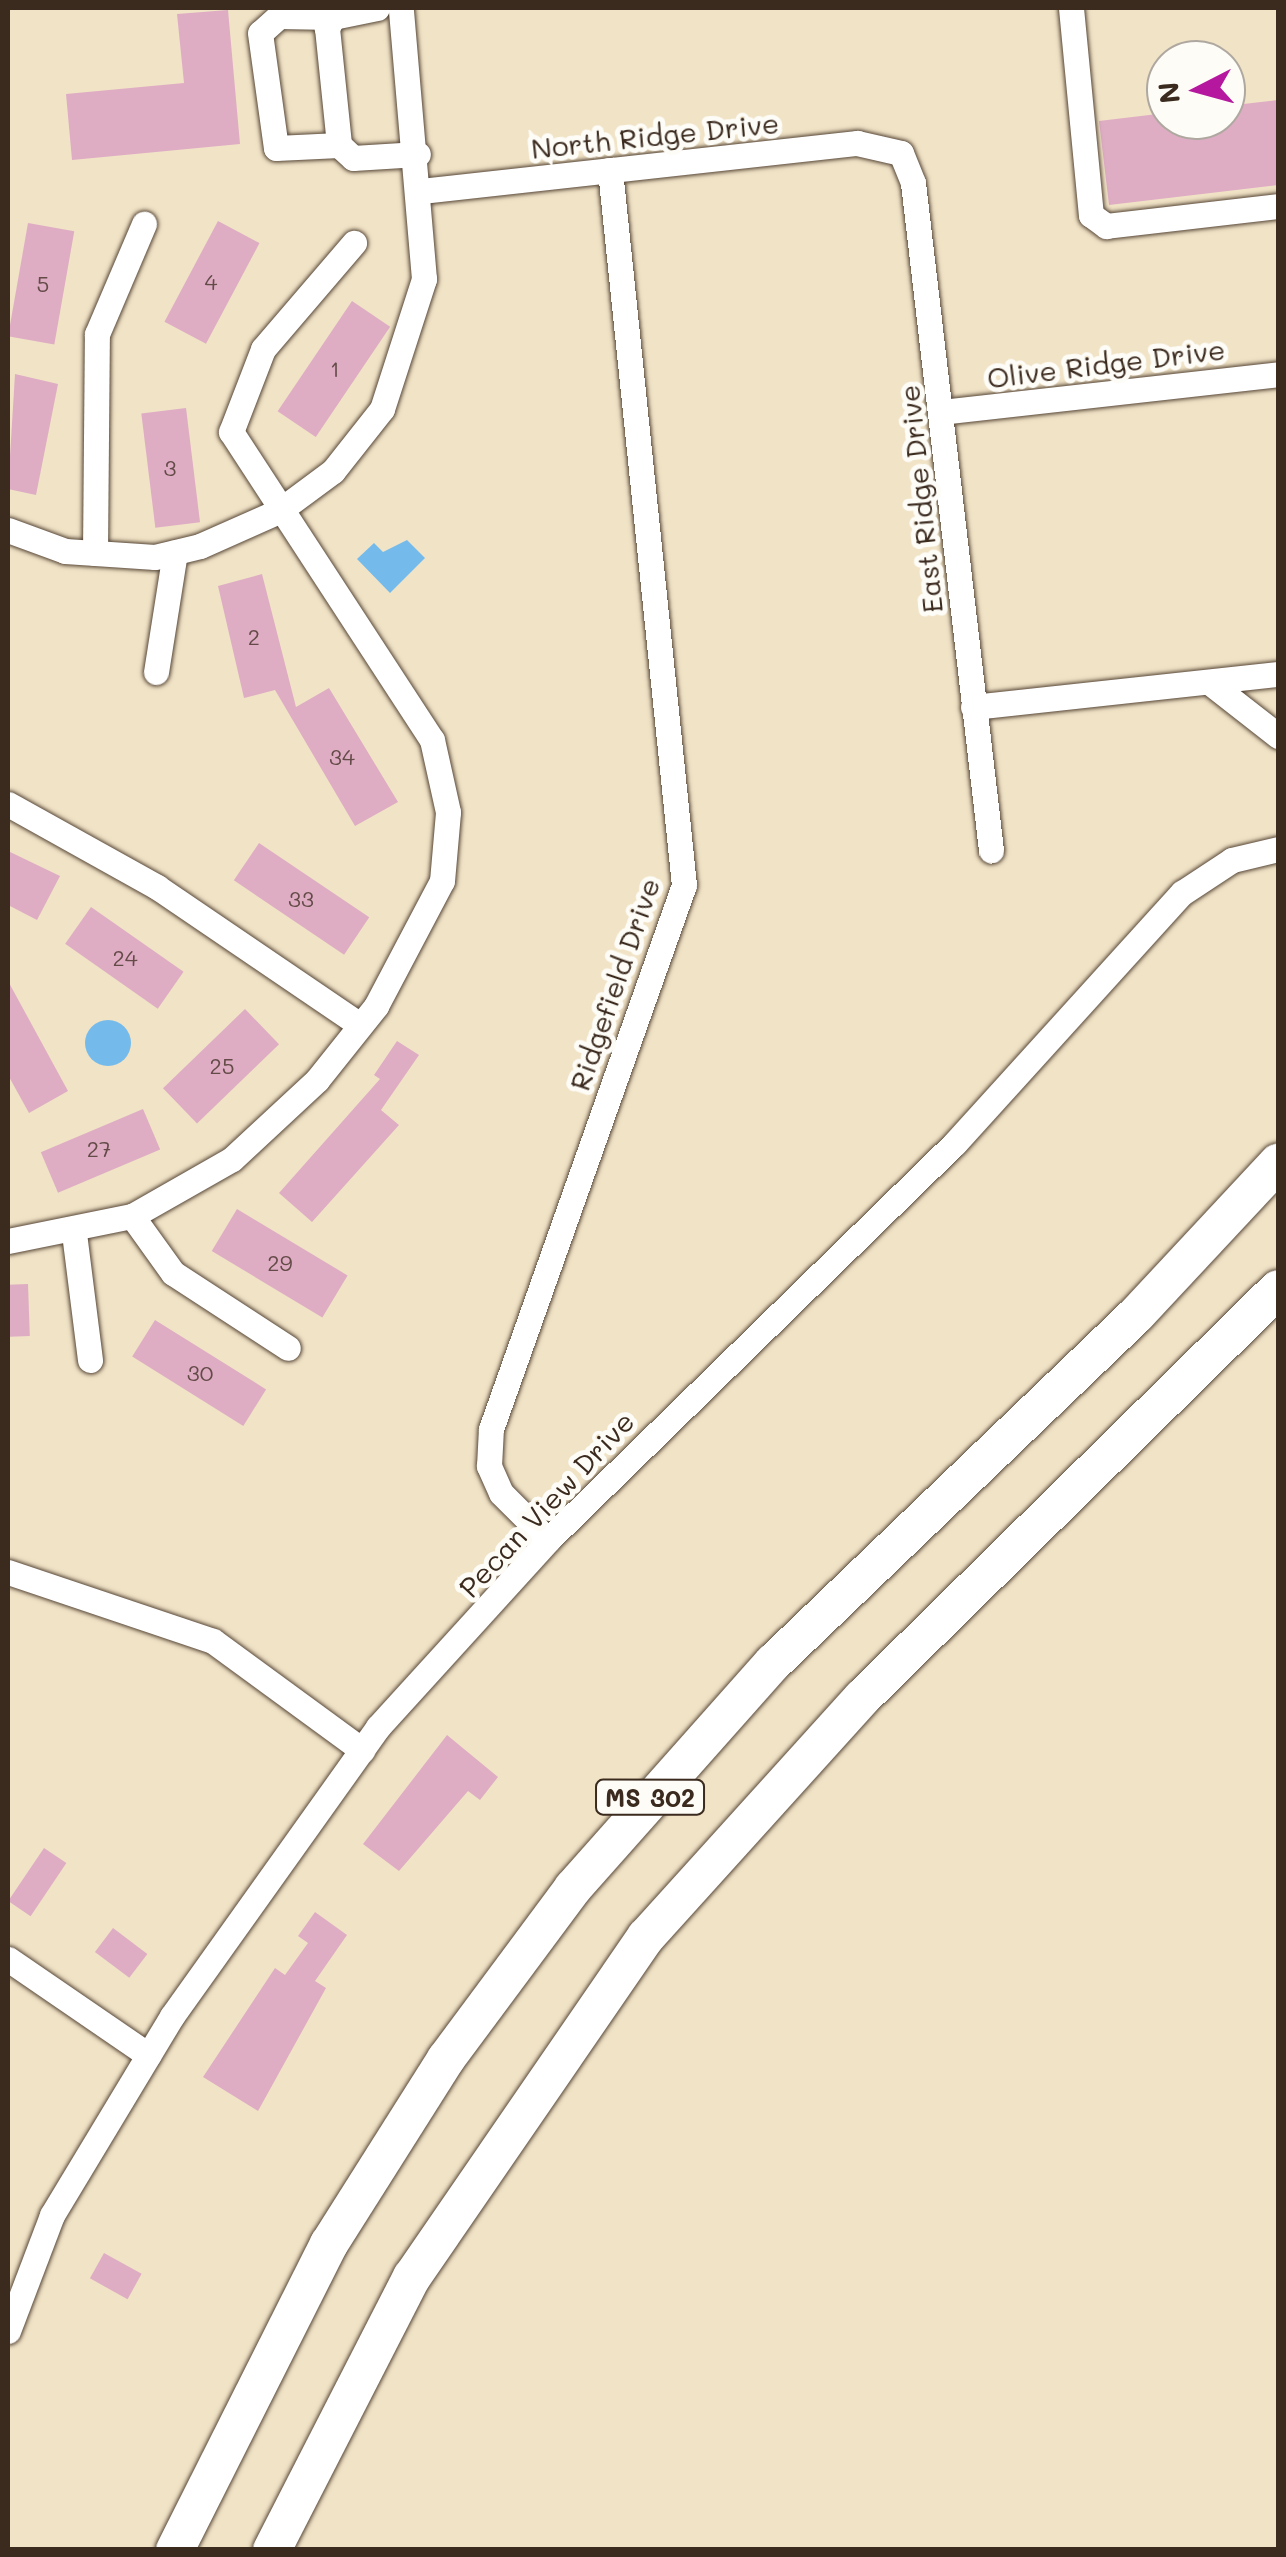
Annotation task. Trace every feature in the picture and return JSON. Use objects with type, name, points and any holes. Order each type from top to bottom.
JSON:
[{"type":"highway","name":"MS 302","points":[[175,2550],[329,2244],[446,2059],[561,1903],[774,1662],[1138,1314],[1278,1163]]},
{"type":"highway","name":"MS 302","points":[[272,2550],[412,2277],[646,1937],[862,1698],[1278,1290]]},
{"type":"street","points":[[377,8],[333,17],[279,16],[260,33],[276,148],[339,146],[353,158],[418,154]]},
{"type":"street","points":[[8,530],[95,552],[175,552],[279,511],[333,470],[382,409],[424,279],[422,191],[402,8]]},
{"type":"street","points":[[1071,8],[1091,215],[1106,226],[1278,206]]},
{"type":"street","points":[[333,17],[339,146]]},
{"type":"street","name":"North Ridge Drive","points":[[422,191],[610,170],[894,146]]},
{"type":"street","name":"East Ridge Drive","points":[[894,146],[913,183],[990,850]]},
{"type":"street","name":"Ridgefield Drive","points":[[548,1540],[501,1493],[489,1466],[491,1428],[684,885],[610,170]]},
{"type":"street","points":[[95,552],[97,334],[144,224]]},
{"type":"street","points":[[8,1241],[74,1233],[132,1216],[232,1160],[360,1025],[442,882],[448,812],[432,740],[279,511],[232,432],[236,404],[263,349],[354,243]]},
{"type":"street","name":"Olive Ridge Drive","points":[[941,412],[1278,374]]},
{"type":"street","points":[[156,672],[175,552]]},
{"type":"street","points":[[973,706],[1278,674]]},
{"type":"street","points":[[1208,682],[1278,736]]},
{"type":"street","points":[[8,804],[156,887],[360,1025]]},
{"type":"street","name":"Pecan View Drive","points":[[8,2331],[52,2216],[148,2054],[362,1750],[548,1540],[954,1143],[1182,893],[1232,860],[1278,849]]},
{"type":"street","points":[[132,1216],[173,1273],[288,1348]]},
{"type":"street","points":[[74,1233],[90,1360]]},
{"type":"street","points":[[8,1572],[214,1641],[362,1750]]},
{"type":"street","points":[[8,1959],[148,2054]]},
{"type":"water","points":[[407,540],[425,558],[390,593],[357,559],[374,543],[383,552]]},
{"type":"water","points":[[108,1020],[124,1027],[131,1043],[124,1059],[108,1066],[92,1059],[85,1043],[92,1027]]},
{"type":"building","points":[[228,10],[240,144],[72,160],[66,94],[184,83],[177,14]]},
{"type":"building","points":[[1278,100],[1278,185],[1109,205],[1099,121],[1146,115],[1146,140],[1246,140],[1246,104]]},
{"type":"building","points":[[218,221],[259,243],[206,344],[164,322]]},
{"type":"building","points":[[28,223],[74,231],[54,344],[8,336]]},
{"type":"building","points":[[352,301],[390,327],[316,437],[278,411]]},
{"type":"building","points":[[15,374],[58,384],[36,495],[8,489]]},
{"type":"building","points":[[186,408],[200,522],[155,528],[141,413]]},
{"type":"building","points":[[262,574],[296,707],[329,688],[398,802],[355,826],[275,690],[244,698],[218,586]]},
{"type":"building","points":[[259,843],[369,917],[344,955],[234,880]]},
{"type":"building","points":[[8,851],[60,876],[37,920],[8,905]]},
{"type":"building","points":[[91,907],[184,972],[158,1009],[65,944]]},
{"type":"building","points":[[8,981],[68,1091],[29,1113],[8,1075]]},
{"type":"building","points":[[245,1009],[279,1044],[197,1123],[163,1088]]},
{"type":"building","points":[[397,1041],[419,1055],[381,1110],[399,1125],[312,1222],[279,1193],[380,1079],[374,1075]]},
{"type":"building","points":[[143,1109],[160,1150],[58,1193],[41,1152]]},
{"type":"building","points":[[237,1209],[348,1275],[322,1317],[212,1251]]},
{"type":"building","points":[[28,1284],[30,1336],[10,1337],[8,1285]]},
{"type":"building","points":[[155,1320],[266,1389],[243,1426],[132,1356]]},
{"type":"building","points":[[447,1735],[498,1777],[480,1800],[468,1791],[399,1871],[363,1844]]},
{"type":"building","points":[[44,1848],[66,1863],[31,1916],[8,1901]]},
{"type":"building","points":[[315,1912],[347,1935],[315,1981],[326,1988],[258,2111],[203,2077],[275,1968],[285,1975],[308,1943],[298,1936]]},
{"type":"building","points":[[113,1928],[147,1954],[129,1978],[95,1952]]},
{"type":"building","points":[[104,2253],[142,2274],[128,2299],[90,2278]]}]
